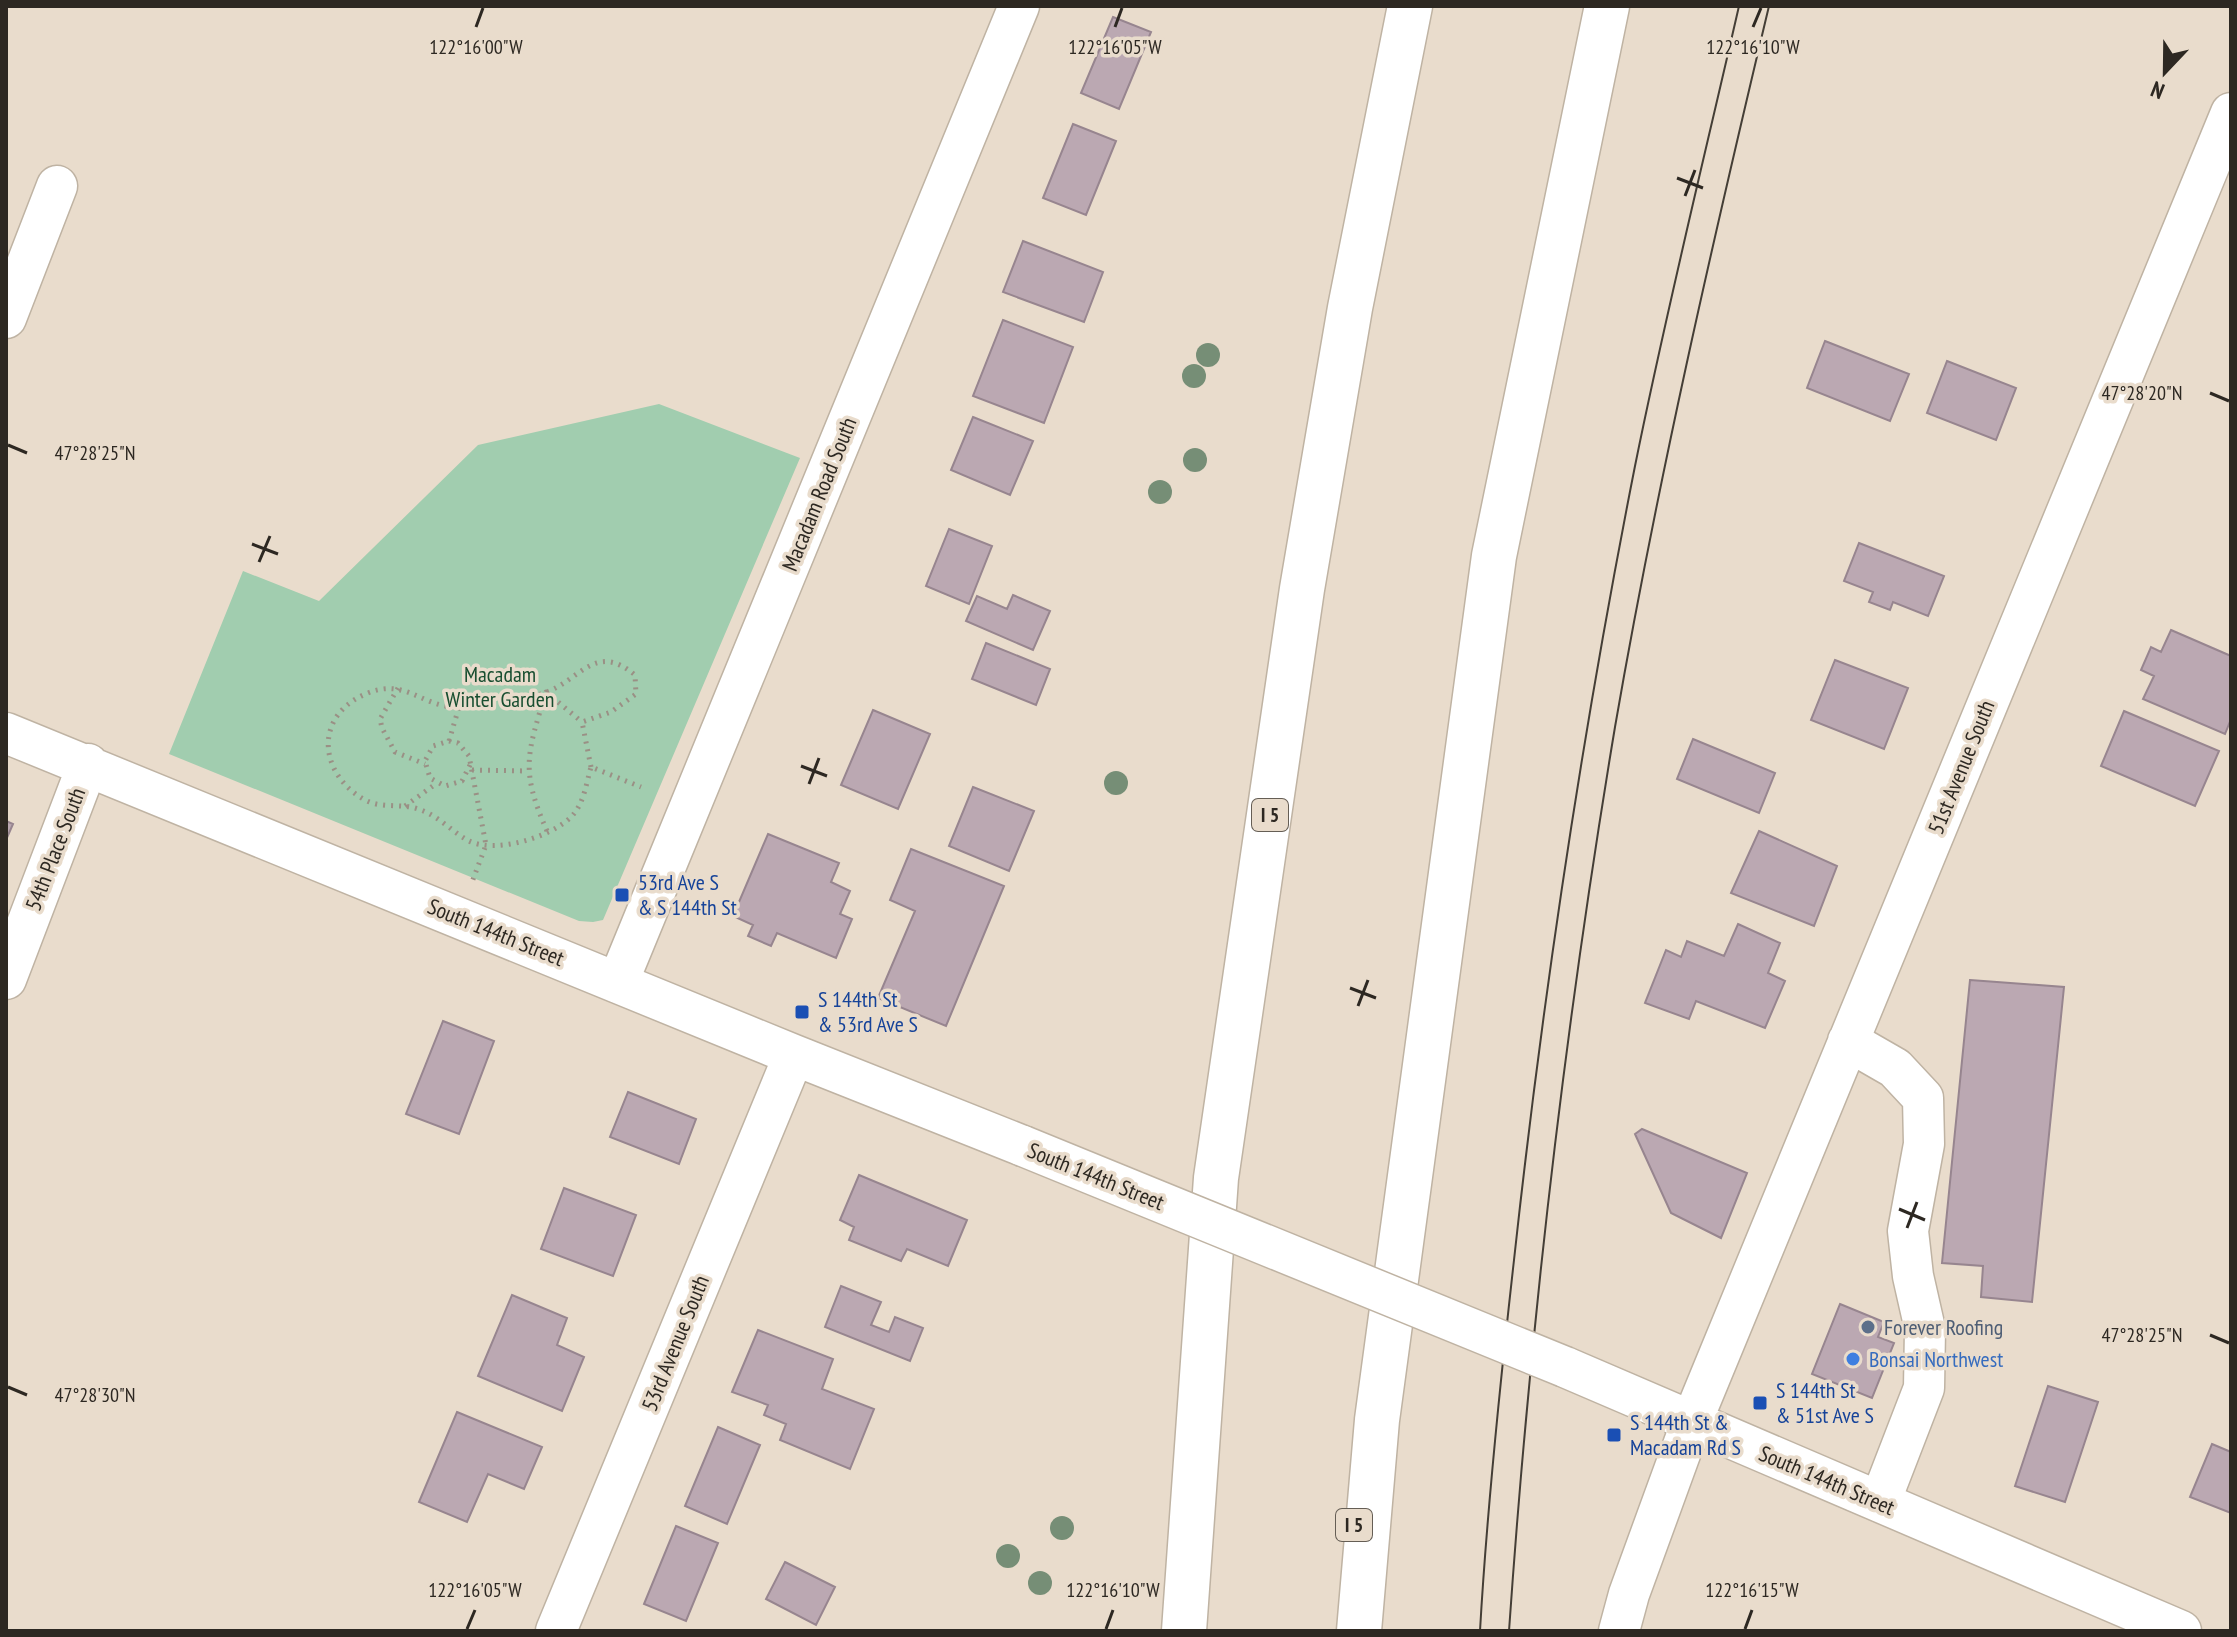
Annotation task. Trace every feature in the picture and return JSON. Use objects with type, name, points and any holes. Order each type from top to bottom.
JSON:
[{"type":"highway","name":"I 5","points":[[1184,1631],[1216,1178],[1302,589],[1350,308],[1410,6]]},
{"type":"highway","name":"I 5","points":[[1359,1631],[1377,1420],[1494,556],[1597,55],[1610,6]]},
{"type":"highway","name":"I 5","points":[[1331,1631],[1377,1420]]},
{"type":"street","name":"Macadam Road South","points":[[618,982],[1019,6]]},
{"type":"street","name":"51st Avenue South","points":[[1692,1421],[2231,113]]},
{"type":"street","points":[[6,318],[57,186]]},
{"type":"street","name":"South 144th Street","points":[[6,733],[1565,1367],[2181,1631]]},
{"type":"street","name":"54th Place South","points":[[6,979],[88,764]]},
{"type":"street","points":[[1848,1041],[1895,1068],[1923,1098],[1924,1144],[1908,1231],[1913,1276],[1925,1329],[1924,1388],[1880,1502]]},
{"type":"street","name":"53rd Avenue South","points":[[556,1631],[794,1055]]},
{"type":"street","points":[[1619,1631],[1629,1594],[1692,1421]]},
{"type":"path","points":[[546,692],[582,722],[591,767],[581,802],[570,818],[524,842],[495,847],[471,842],[416,808],[368,802],[330,763],[326,750],[334,723],[348,705],[366,694],[398,688],[454,708],[546,692],[593,662],[611,661],[635,675],[636,694],[625,704],[582,722]]},
{"type":"path","points":[[398,688],[380,719],[382,728],[395,752],[425,764]]},
{"type":"path","points":[[546,692],[532,738],[528,771],[530,790],[547,831]]},
{"type":"path","points":[[449,741],[459,707]]},
{"type":"path","points":[[471,768],[454,785],[445,786],[425,771],[427,753],[433,746],[449,741],[465,749],[471,768],[486,845],[471,885]]},
{"type":"path","points":[[591,767],[641,787]]},
{"type":"path","points":[[471,768],[528,771]]},
{"type":"path","points":[[404,807],[437,783]]},
{"type":"green space","name":"Macadam Winter Garden","points":[[659,404],[800,458],[603,920],[579,921],[169,754],[243,571],[319,601],[478,445]]},
{"type":"building","points":[[1113,17],[1151,32],[1119,109],[1081,93]]},
{"type":"building","points":[[1073,124],[1116,141],[1086,215],[1043,198]]},
{"type":"building","points":[[1023,241],[1103,272],[1084,322],[1003,292]]},
{"type":"building","points":[[1003,320],[1073,347],[1044,423],[973,396]]},
{"type":"building","points":[[1825,341],[1909,374],[1890,421],[1807,388]]},
{"type":"building","points":[[1947,361],[2016,388],[1996,440],[1927,413]]},
{"type":"building","points":[[973,417],[1033,441],[1010,495],[951,470]]},
{"type":"building","points":[[949,529],[992,546],[969,604],[926,586]]},
{"type":"building","points":[[1859,543],[1944,576],[1928,616],[1893,602],[1890,610],[1869,602],[1873,592],[1844,581]]},
{"type":"building","points":[[1013,595],[1050,611],[1033,650],[966,621],[977,596],[1007,609]]},
{"type":"building","points":[[2171,630],[2231,656],[2231,719],[2225,734],[2143,699],[2154,676],[2141,670],[2151,647],[2161,652]]},
{"type":"building","points":[[986,643],[1050,669],[1036,705],[972,679]]},
{"type":"building","points":[[1835,660],[1908,688],[1884,749],[1811,720]]},
{"type":"building","points":[[873,710],[930,734],[898,809],[841,785]]},
{"type":"building","points":[[2124,711],[2219,751],[2195,806],[2101,766]]},
{"type":"building","points":[[1693,739],[1775,773],[1759,813],[1677,779]]},
{"type":"building","points":[[973,787],[1034,811],[1009,871],[949,846]]},
{"type":"building","points":[[6,821],[13,824],[6,840]]},
{"type":"building","points":[[1759,831],[1837,866],[1814,926],[1731,893]]},
{"type":"building","points":[[768,834],[839,863],[831,882],[850,891],[840,914],[852,919],[836,958],[777,933],[771,946],[748,936],[753,925],[733,916]]},
{"type":"building","points":[[911,849],[1004,886],[946,1026],[878,998],[915,911],[890,900]]},
{"type":"building","points":[[1738,924],[1780,943],[1768,973],[1785,981],[1765,1028],[1696,1001],[1689,1019],[1645,1003],[1666,950],[1681,957],[1687,941],[1724,956]]},
{"type":"building","points":[[1970,980],[2064,987],[2032,1302],[1981,1297],[1983,1266],[1942,1263]]},
{"type":"building","points":[[443,1021],[494,1041],[459,1134],[406,1114]]},
{"type":"building","points":[[628,1092],[696,1119],[679,1164],[610,1137]]},
{"type":"building","points":[[1642,1129],[1747,1173],[1721,1238],[1671,1213],[1635,1134]]},
{"type":"building","points":[[859,1175],[967,1220],[948,1266],[907,1249],[901,1261],[849,1240],[854,1227],[840,1220]]},
{"type":"building","points":[[564,1188],[636,1215],[613,1276],[541,1249]]},
{"type":"building","points":[[841,1286],[881,1302],[871,1325],[889,1332],[895,1317],[923,1328],[910,1361],[825,1327]]},
{"type":"building","points":[[512,1295],[567,1318],[557,1345],[584,1357],[562,1411],[478,1376]]},
{"type":"building","name":"Bonsai Northwest","points":[[1840,1304],[1884,1322],[1878,1337],[1894,1343],[1872,1398],[1812,1374]]},
{"type":"building","points":[[758,1330],[833,1359],[822,1389],[874,1409],[850,1469],[780,1440],[786,1424],[764,1415],[768,1405],[732,1392]]},
{"type":"building","points":[[2048,1386],[2098,1402],[2065,1502],[2015,1486]]},
{"type":"building","points":[[457,1412],[542,1447],[524,1489],[488,1474],[467,1522],[419,1502]]},
{"type":"building","points":[[718,1427],[760,1445],[727,1524],[685,1506]]},
{"type":"building","points":[[2212,1444],[2231,1452],[2231,1513],[2190,1497]]},
{"type":"building","points":[[676,1526],[718,1543],[686,1621],[644,1604]]},
{"type":"building","points":[[785,1562],[835,1587],[816,1625],[766,1599]]},
{"type":"tram line","points":[[1480,1631],[1494,1446],[1525,1160],[1551,961],[1582,763],[1647,408],[1739,6]]},
{"type":"tram line","points":[[1509,1631],[1527,1404],[1551,1178],[1597,839],[1631,636],[1667,455],[1769,6]]},
{"type":"place","name":"53rd Ave S & S 144th St","points":[[622,895]]},
{"type":"place","name":"S 144th St & 53rd Ave S","points":[[802,1012]]},
{"type":"place","name":"Forever Roofing","points":[[1868,1327]]},
{"type":"place","name":"Bonsai Northwest","points":[[1853,1359]]},
{"type":"place","name":"S 144th St & 51st Ave S","points":[[1760,1403]]},
{"type":"place","name":"S 144th St & Macadam Rd S","points":[[1614,1435]]}]
